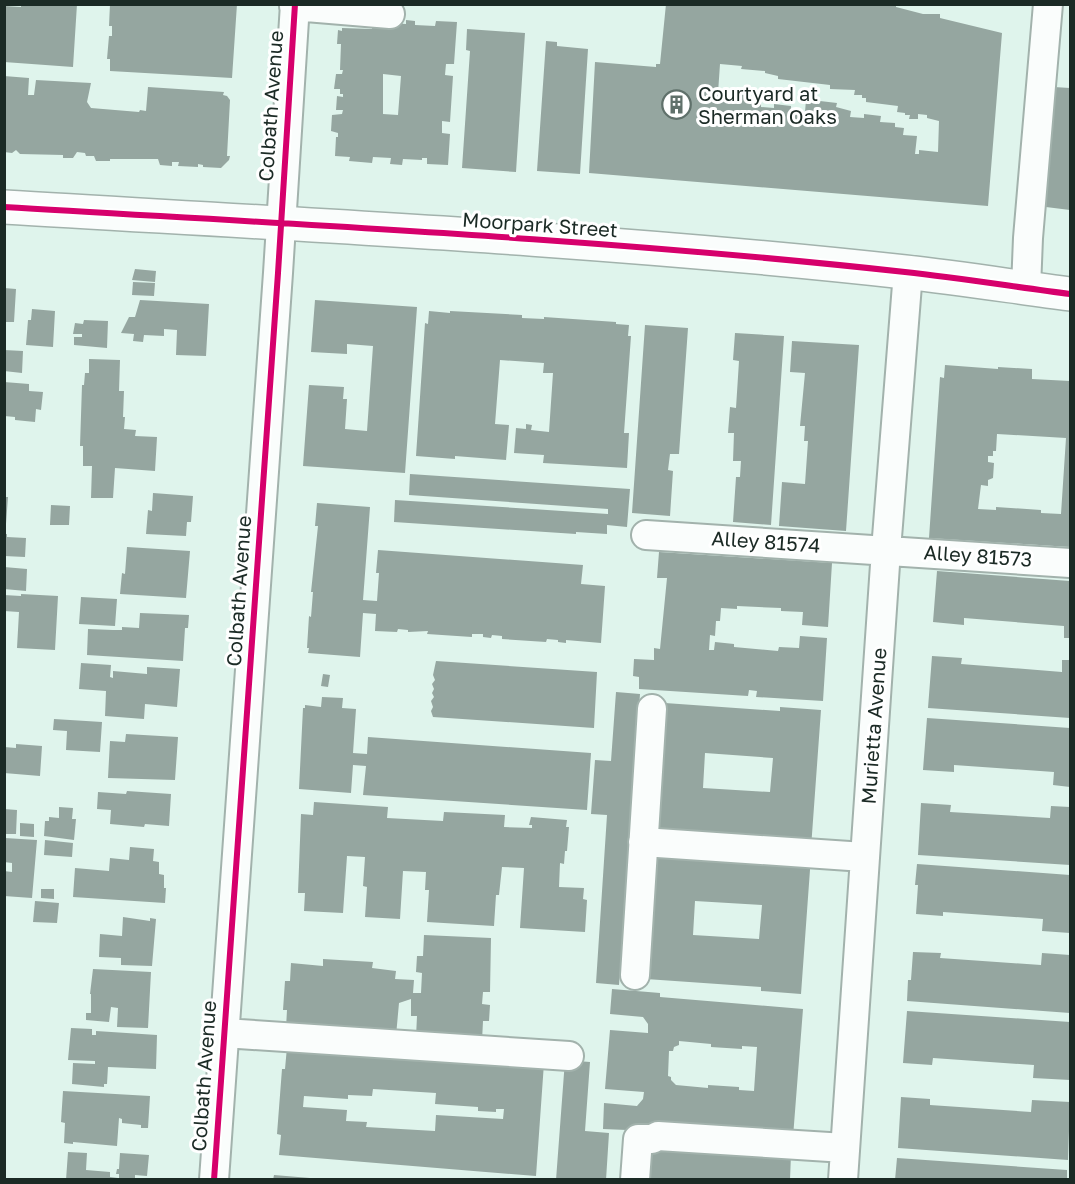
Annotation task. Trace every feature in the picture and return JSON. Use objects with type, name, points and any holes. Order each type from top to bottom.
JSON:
[{"type":"main road","name":"Moorpark Street","points":[[4,207],[740,256],[908,272],[1071,294]]},
{"type":"street","points":[[1026,288],[1028,238],[1048,4]]},
{"type":"street","points":[[294,5],[390,14]]},
{"type":"street","name":"Colbath Avenue","points":[[214,1179],[294,5]]},
{"type":"street","name":"Murietta Avenue","points":[[843,1179],[886,549],[908,272]]},
{"type":"street","name":"Alley 81574","points":[[646,535],[886,549]]},
{"type":"street","name":"Alley 81573","points":[[886,549],[1071,563]]},
{"type":"street","points":[[635,975],[652,709]]},
{"type":"street","points":[[643,842],[864,857]]},
{"type":"street","points":[[224,1033],[569,1056]]},
{"type":"street","points":[[635,1179],[638,1139],[652,1139],[658,1136],[845,1148]]},
{"type":"building","points":[[21,4],[77,4],[73,67],[4,62],[4,6],[21,7]]},
{"type":"building","points":[[110,4],[237,4],[232,78],[110,71],[110,59],[107,59],[109,36],[112,36],[112,26],[109,26]]},
{"type":"building","name":"Courtyard at Sherman Oaks","points":[[666,4],[896,5],[896,7],[923,14],[940,14],[940,18],[1002,33],[988,206],[589,173],[595,62],[656,67],[656,64],[660,64]],"holes":[[[720,64],[742,66],[741,69],[765,71],[765,73],[778,76],[778,79],[830,85],[830,89],[855,90],[854,95],[862,95],[862,98],[866,98],[866,102],[898,106],[897,112],[910,115],[909,119],[918,119],[918,114],[927,115],[927,118],[939,121],[938,152],[919,150],[919,154],[915,154],[917,136],[903,135],[904,128],[895,127],[895,123],[880,122],[881,116],[864,114],[864,118],[850,117],[851,111],[836,107],[837,103],[820,101],[819,104],[806,100],[805,112],[791,111],[791,106],[774,104],[774,108],[761,107],[761,104],[754,104],[754,100],[748,100],[748,95],[730,94],[729,97],[724,96],[724,93],[718,93]]]},
{"type":"building","points":[[406,20],[415,21],[415,25],[435,26],[436,21],[457,22],[454,64],[446,64],[445,75],[453,76],[450,122],[442,121],[442,133],[450,134],[448,165],[427,164],[427,158],[403,159],[402,165],[390,164],[391,158],[373,157],[372,163],[349,161],[350,157],[335,156],[338,133],[331,131],[332,115],[342,114],[343,110],[336,110],[337,96],[343,97],[343,94],[340,94],[340,89],[334,89],[336,74],[342,74],[343,70],[340,70],[341,44],[337,44],[338,30],[342,31],[342,28],[372,29],[373,22],[406,24]],"holes":[[[383,74],[401,76],[398,115],[383,114]]]},
{"type":"building","points":[[467,29],[525,33],[516,172],[462,168],[470,51],[466,50]]},
{"type":"building","points":[[546,41],[557,42],[557,46],[588,49],[580,174],[537,171]]},
{"type":"building","points":[[4,76],[29,78],[28,95],[34,95],[36,80],[91,83],[87,102],[91,108],[139,112],[140,110],[146,111],[148,87],[224,92],[223,95],[230,100],[227,156],[230,156],[229,160],[221,168],[203,167],[198,164],[198,167],[178,166],[179,162],[172,162],[172,166],[160,165],[158,159],[96,161],[94,156],[86,156],[85,153],[77,152],[73,158],[63,158],[63,155],[20,154],[16,150],[12,153],[4,152]]},
{"type":"building","points":[[1054,87],[1070,88],[1070,210],[1046,207]]},
{"type":"building","points":[[135,269],[156,271],[155,282],[132,280]]},
{"type":"building","points":[[133,282],[155,283],[154,296],[132,295]]},
{"type":"building","points":[[4,288],[16,289],[14,322],[4,322]]},
{"type":"building","points":[[140,300],[209,304],[206,356],[176,355],[177,330],[164,329],[164,336],[144,335],[143,342],[133,341],[134,334],[121,333],[129,317],[135,317]]},
{"type":"building","points":[[315,300],[417,307],[405,473],[303,466],[309,385],[344,387],[343,399],[347,399],[345,429],[367,431],[373,346],[347,344],[347,354],[311,352]]},
{"type":"building","points":[[32,309],[55,311],[53,347],[26,345],[28,320],[31,320]]},
{"type":"building","points":[[429,311],[522,315],[522,318],[544,319],[544,317],[629,325],[628,336],[631,336],[624,433],[629,433],[627,468],[543,463],[544,455],[514,453],[516,428],[526,429],[526,424],[532,425],[531,430],[549,432],[553,373],[543,373],[544,363],[500,360],[495,424],[509,425],[506,460],[416,456],[425,323],[428,324]]},
{"type":"building","points":[[84,320],[108,321],[107,348],[74,345],[74,337],[82,337],[82,334],[73,334],[75,323],[83,324]]},
{"type":"building","points":[[645,325],[688,328],[679,454],[670,454],[668,470],[673,471],[670,516],[632,513]]},
{"type":"building","points":[[735,333],[784,336],[771,525],[733,522],[736,477],[740,477],[741,461],[733,461],[734,433],[728,433],[730,407],[736,408],[739,361],[733,360]]},
{"type":"building","points":[[792,341],[859,345],[846,531],[779,526],[782,482],[805,484],[808,441],[804,441],[805,426],[800,426],[805,373],[790,372]]},
{"type":"building","points":[[4,350],[23,351],[22,373],[4,371]]},
{"type":"building","points":[[89,359],[120,360],[119,391],[124,391],[124,429],[136,430],[135,436],[157,437],[155,471],[115,468],[113,498],[91,498],[92,466],[83,466],[83,446],[80,446],[82,385],[84,385],[85,373],[89,373]]},
{"type":"building","points":[[945,365],[1032,369],[1032,379],[1070,381],[1070,547],[929,538],[940,377],[944,378]],"holes":[[[997,434],[1066,438],[1061,514],[1041,513],[1041,510],[996,507],[996,510],[978,509],[981,485],[988,486],[988,480],[993,478],[994,463],[988,462],[988,456],[993,456],[993,451],[996,451]]]},
{"type":"building","points":[[4,382],[29,384],[29,391],[43,392],[41,410],[36,409],[35,422],[15,420],[15,417],[4,416]]},
{"type":"building","points":[[410,474],[630,489],[627,527],[607,525],[607,534],[576,532],[576,534],[394,522],[395,500],[608,514],[608,509],[409,495]]},
{"type":"building","points":[[153,493],[193,496],[191,522],[187,522],[186,536],[146,534],[148,510],[152,511]]},
{"type":"building","points":[[5,497],[8,497],[6,524],[5,524]]},
{"type":"building","points":[[317,503],[370,507],[363,600],[377,601],[378,550],[583,565],[581,584],[605,586],[601,643],[566,640],[566,643],[547,639],[546,642],[502,639],[502,636],[483,637],[483,634],[472,634],[472,637],[427,634],[428,631],[408,632],[408,630],[398,629],[397,632],[375,631],[376,614],[363,613],[360,657],[308,653],[309,616],[311,617],[313,592],[311,592],[318,526],[315,526]]},
{"type":"building","points":[[51,505],[70,506],[69,525],[50,525]]},
{"type":"building","points":[[4,534],[7,534],[7,537],[26,538],[25,557],[4,556]]},
{"type":"building","points":[[127,547],[190,551],[186,598],[120,594],[122,573],[125,574]]},
{"type":"building","points":[[659,552],[832,563],[828,627],[802,625],[803,612],[781,611],[781,608],[737,606],[737,609],[721,608],[720,621],[716,621],[715,636],[710,635],[709,650],[714,650],[715,642],[734,644],[734,647],[778,651],[779,647],[799,648],[800,636],[827,638],[823,701],[756,697],[757,691],[749,690],[748,696],[639,689],[639,677],[633,676],[634,659],[654,660],[654,648],[660,649],[667,578],[657,578]]},
{"type":"building","points":[[4,567],[27,569],[26,591],[4,589]]},
{"type":"building","points":[[937,571],[1070,581],[1070,638],[1064,638],[1064,626],[964,618],[964,625],[933,622]]},
{"type":"building","points":[[21,594],[58,596],[55,650],[17,648],[19,612],[4,611],[4,595],[21,596]]},
{"type":"building","points":[[81,597],[117,599],[115,626],[79,624]]},
{"type":"building","points":[[140,613],[189,615],[188,628],[185,628],[183,661],[87,655],[88,629],[139,628]]},
{"type":"building","points":[[932,656],[962,658],[961,664],[1062,672],[1062,660],[1070,660],[1070,718],[928,708]]},
{"type":"building","points":[[436,661],[597,672],[594,728],[433,717],[431,701],[434,697],[432,684],[435,680],[433,675]]},
{"type":"building","points":[[81,663],[111,665],[110,677],[113,678],[113,671],[147,674],[147,667],[180,669],[177,707],[145,704],[144,719],[105,716],[106,691],[79,689]]},
{"type":"building","points":[[323,674],[330,675],[328,687],[321,686]]},
{"type":"building","points":[[616,692],[640,694],[619,985],[596,983],[607,815],[591,814],[595,760],[611,761]]},
{"type":"building","points":[[322,697],[343,698],[342,708],[356,709],[353,753],[367,754],[368,737],[591,753],[587,810],[363,795],[366,766],[353,765],[351,793],[299,789],[303,708],[305,705],[321,707]]},
{"type":"building","points":[[665,703],[780,711],[780,707],[821,710],[811,848],[657,833]],"holes":[[[705,753],[773,758],[770,792],[703,788]]]},
{"type":"building","points":[[927,718],[1070,728],[1070,787],[1053,785],[1054,772],[954,765],[954,772],[923,770]]},
{"type":"building","points":[[54,719],[102,722],[100,752],[66,750],[67,731],[53,730]]},
{"type":"building","points":[[126,734],[178,737],[175,780],[108,778],[110,741],[125,742]]},
{"type":"building","points":[[16,744],[42,746],[40,776],[4,773],[4,747],[16,748]]},
{"type":"building","points":[[127,791],[171,794],[169,826],[145,824],[144,827],[110,824],[111,810],[97,809],[98,792],[126,794]]},
{"type":"building","points":[[314,802],[388,807],[387,818],[443,821],[444,812],[505,815],[504,827],[532,828],[532,825],[529,825],[531,817],[567,820],[566,827],[569,827],[567,851],[565,851],[564,864],[560,863],[559,887],[584,888],[583,899],[587,900],[585,932],[520,928],[524,868],[502,867],[499,895],[496,895],[494,926],[427,922],[429,890],[425,890],[426,872],[403,871],[400,919],[365,917],[367,887],[363,886],[365,857],[347,856],[343,913],[304,911],[305,893],[298,893],[301,814],[313,815]]},
{"type":"building","points":[[921,803],[951,805],[950,812],[1050,818],[1051,806],[1070,807],[1070,865],[918,855]]},
{"type":"building","points":[[59,807],[73,808],[72,819],[76,819],[74,840],[44,836],[45,821],[49,821],[49,817],[59,818]]},
{"type":"building","points":[[4,809],[17,810],[16,834],[4,834]]},
{"type":"building","points":[[20,823],[34,824],[34,837],[20,836]]},
{"type":"building","points":[[5,838],[37,840],[32,898],[4,896],[4,871],[12,872],[12,863],[4,862]]},
{"type":"building","points":[[45,840],[73,843],[72,857],[44,855]]},
{"type":"building","points":[[130,847],[154,849],[153,861],[159,862],[159,874],[164,875],[165,903],[73,897],[75,868],[109,871],[110,858],[129,860]]},
{"type":"building","points":[[656,850],[811,856],[801,994],[761,991],[761,987],[646,979]],"holes":[[[695,901],[762,905],[759,939],[693,935]]]},
{"type":"building","points":[[917,864],[1070,875],[1070,933],[1042,931],[1043,919],[943,912],[943,916],[916,914]]},
{"type":"building","points":[[41,889],[54,889],[54,899],[41,898]]},
{"type":"building","points":[[35,901],[59,903],[57,923],[33,922]]},
{"type":"building","points":[[123,917],[150,921],[150,918],[156,919],[152,966],[121,965],[121,958],[99,957],[100,934],[122,936]]},
{"type":"building","points":[[424,935],[491,938],[490,992],[483,992],[482,1004],[490,1005],[489,1021],[483,1021],[482,1041],[416,1037],[417,1016],[411,1016],[411,999],[399,1003],[396,1036],[286,1028],[287,1010],[283,1010],[285,981],[290,981],[291,963],[323,966],[323,959],[373,962],[372,968],[396,971],[395,979],[414,980],[413,993],[421,993],[422,973],[416,972],[417,956],[423,956]]},
{"type":"building","points":[[913,952],[941,953],[940,958],[1041,965],[1042,953],[1070,955],[1070,1013],[907,1001]]},
{"type":"building","points":[[93,969],[151,972],[148,1028],[117,1027],[118,1008],[111,1007],[109,1022],[86,1020],[86,1013],[91,1013],[90,994]]},
{"type":"building","points":[[612,989],[660,993],[660,997],[803,1009],[793,1137],[603,1129],[604,1103],[637,1106],[643,1099],[644,1092],[605,1089],[610,1030],[648,1033],[648,1024],[643,1017],[610,1014]],"holes":[[[679,1041],[711,1044],[711,1047],[742,1049],[742,1046],[757,1047],[754,1091],[739,1090],[739,1087],[708,1085],[708,1088],[676,1085],[671,1080],[668,1076],[669,1051],[673,1051],[674,1047],[679,1045]]]},
{"type":"building","points":[[907,1011],[1070,1022],[1070,1080],[1033,1078],[1034,1065],[933,1058],[932,1065],[903,1063]]},
{"type":"building","points":[[71,1028],[92,1029],[92,1035],[96,1035],[96,1031],[157,1035],[156,1069],[108,1067],[107,1084],[104,1084],[104,1087],[72,1084],[73,1063],[95,1064],[95,1061],[68,1060]]},
{"type":"building","points":[[287,1047],[544,1063],[536,1176],[279,1155],[281,1135],[277,1134],[282,1069],[285,1069]],"holes":[[[373,1089],[436,1093],[435,1104],[478,1107],[478,1111],[496,1112],[496,1109],[504,1109],[503,1119],[436,1115],[435,1131],[366,1127],[367,1122],[346,1121],[347,1110],[303,1107],[304,1096],[348,1099],[348,1095],[372,1096]]]},
{"type":"building","points":[[565,1060],[590,1062],[585,1131],[609,1133],[606,1180],[556,1180]]},
{"type":"building","points":[[63,1091],[150,1096],[148,1128],[122,1123],[122,1119],[119,1118],[117,1146],[64,1143],[65,1123],[61,1122]]},
{"type":"building","points":[[901,1097],[930,1099],[930,1105],[1031,1112],[1032,1100],[1070,1102],[1068,1160],[898,1148]]},
{"type":"building","points":[[642,1144],[791,1154],[790,1180],[640,1180]]},
{"type":"building","points":[[68,1152],[87,1153],[86,1170],[110,1172],[110,1177],[118,1178],[118,1180],[66,1180]]},
{"type":"building","points":[[120,1153],[149,1155],[147,1176],[135,1175],[135,1180],[119,1180],[119,1174],[116,1174],[119,1169]]},
{"type":"building","points":[[897,1158],[1067,1170],[1067,1180],[895,1180]]},
{"type":"building","points":[[274,1175],[310,1178],[309,1180],[273,1180]]},
{"type":"cycle path","points":[[214,1180],[295,4]]},
{"type":"cycle path","points":[[4,207],[680,250],[905,272],[1070,294]]},
{"type":"place","name":"Courtyard at Sherman Oaks","points":[[677,105]]}]
